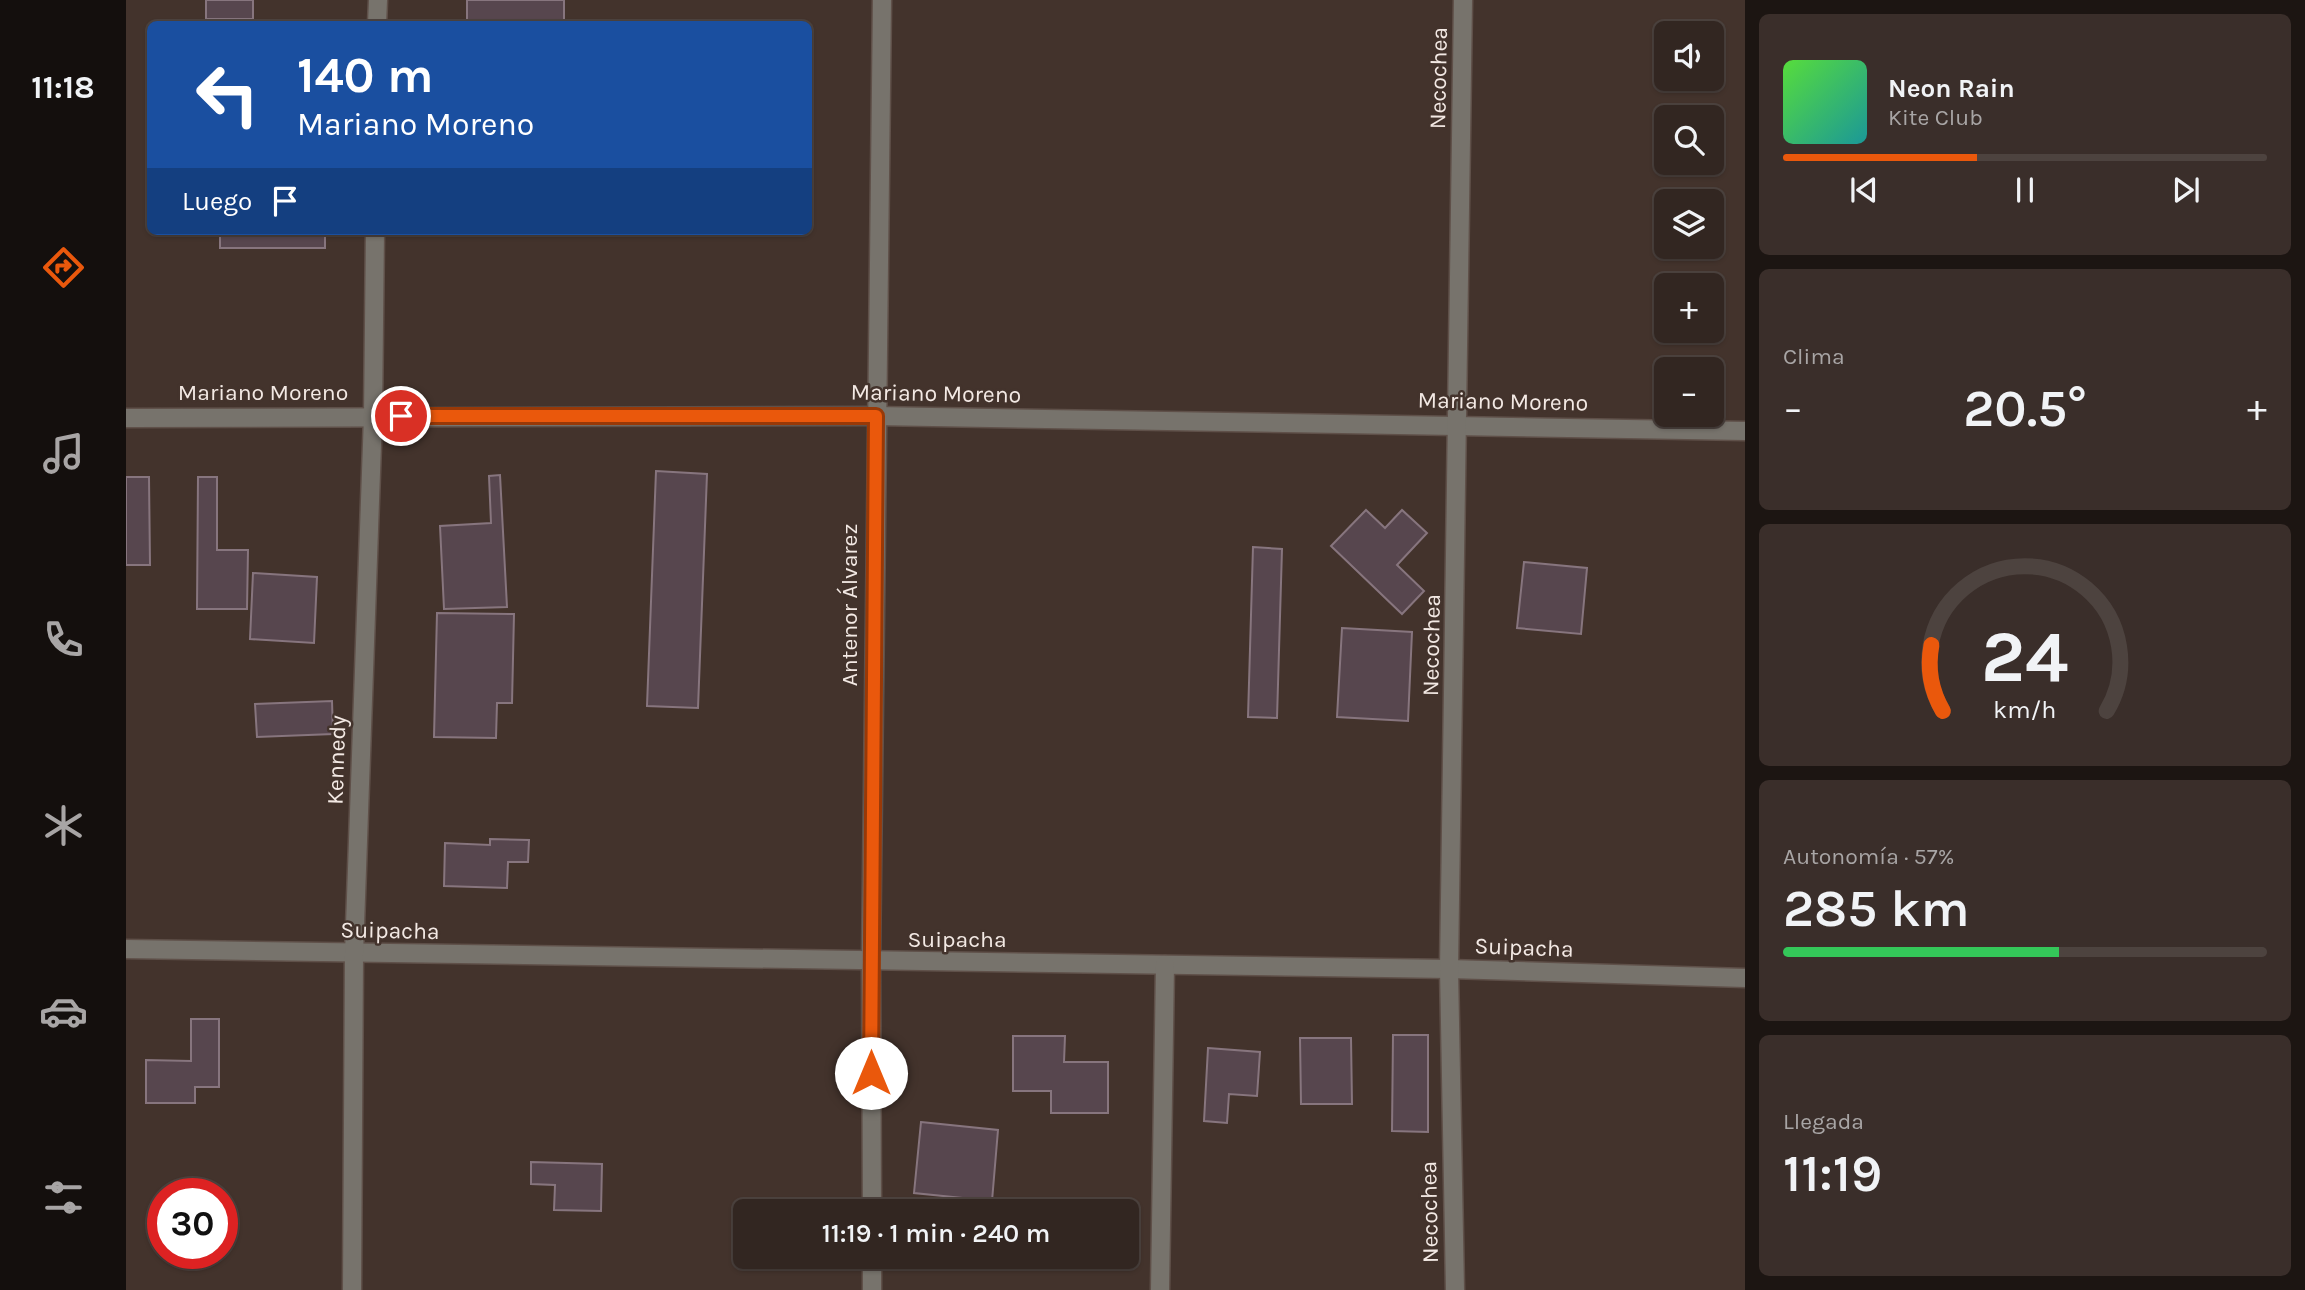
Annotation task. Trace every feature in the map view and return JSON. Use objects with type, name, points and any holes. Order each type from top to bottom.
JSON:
[{"type":"street","points":[[377,0],[377,21]]},
{"type":"street","name":"Antenor Álvarez","points":[[872,1199],[871,963],[882,0]]},
{"type":"street","name":"Necochea","points":[[1455,1290],[1449,969],[1459,425],[1463,0]]},
{"type":"street","name":"Kennedy","points":[[352,1290],[354,954],[373,416],[375,235]]},
{"type":"street","name":"Mariano Moreno","points":[[126,418],[876,416],[1745,431]]},
{"type":"street","name":"Suipacha","points":[[126,949],[871,963],[1449,969],[1745,978]]},
{"type":"street","points":[[1160,1290],[1165,965]]},
{"type":"street","points":[[872,1269],[872,1290]]},
{"type":"building","points":[[206,0],[253,0],[253,19],[206,19]]},
{"type":"building","points":[[467,0],[564,0],[564,21],[467,20]]},
{"type":"building","points":[[220,235],[325,235],[325,248],[220,248]]},
{"type":"building","points":[[656,471],[707,474],[698,708],[647,706]]},
{"type":"building","points":[[500,475],[507,607],[444,609],[440,526],[491,523],[489,476]]},
{"type":"building","points":[[126,477],[149,477],[150,565],[126,565]]},
{"type":"building","points":[[198,477],[217,477],[217,550],[248,550],[247,609],[197,609]]},
{"type":"building","points":[[1366,510],[1385,528],[1402,510],[1427,533],[1397,565],[1424,591],[1402,614],[1331,546]]},
{"type":"building","points":[[1253,547],[1282,549],[1277,718],[1248,717]]},
{"type":"building","points":[[1524,562],[1587,568],[1581,634],[1517,628]]},
{"type":"building","points":[[253,573],[317,577],[314,643],[250,639]]},
{"type":"building","points":[[437,613],[514,614],[512,703],[497,703],[496,738],[434,737]]},
{"type":"building","points":[[1342,628],[1412,632],[1408,721],[1337,717]]},
{"type":"building","points":[[332,701],[333,734],[257,737],[255,704]]},
{"type":"building","points":[[490,839],[529,840],[528,862],[508,862],[507,888],[444,886],[445,843],[490,845]]},
{"type":"building","points":[[191,1019],[219,1019],[219,1087],[195,1087],[195,1103],[146,1103],[146,1060],[191,1061]]},
{"type":"building","points":[[1393,1035],[1428,1035],[1428,1132],[1392,1131]]},
{"type":"building","points":[[1013,1036],[1065,1036],[1064,1062],[1108,1062],[1108,1113],[1051,1113],[1051,1091],[1013,1091]]},
{"type":"building","points":[[1300,1038],[1351,1038],[1352,1104],[1301,1104]]},
{"type":"building","points":[[1208,1048],[1260,1052],[1257,1096],[1229,1094],[1227,1123],[1204,1121]]},
{"type":"building","points":[[921,1122],[998,1130],[992,1199],[914,1193]]},
{"type":"building","points":[[531,1162],[602,1164],[601,1211],[554,1210],[555,1185],[531,1184]]},
{"type":"route","points":[[401,416],[876,416],[871,1073]]}]
